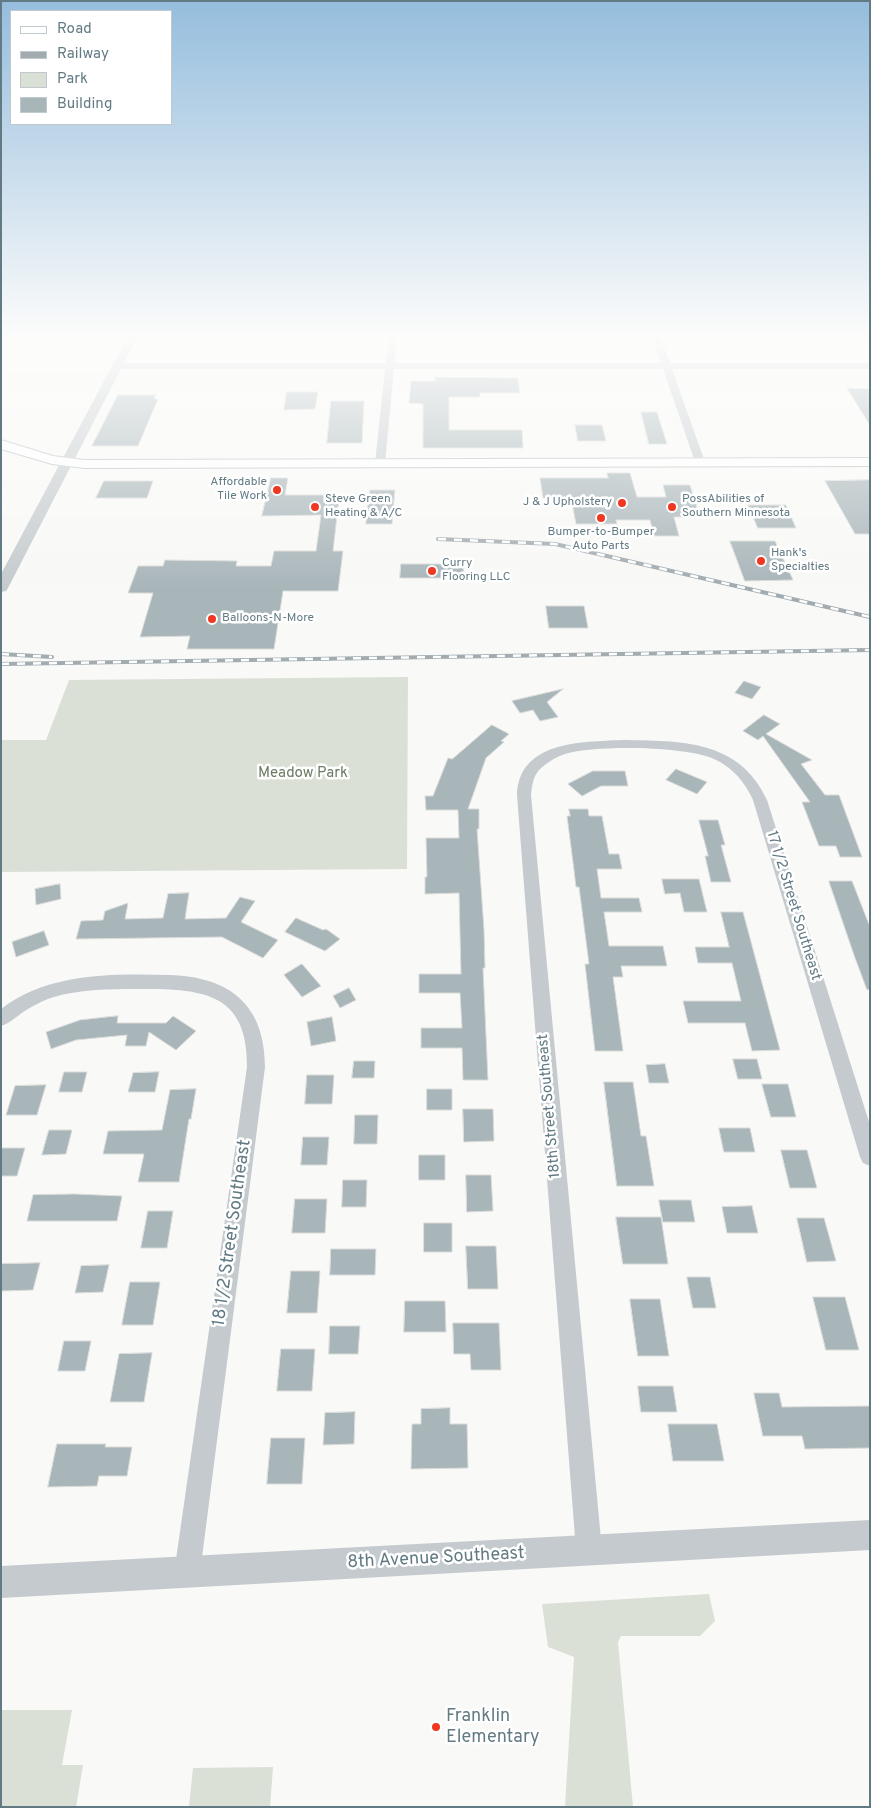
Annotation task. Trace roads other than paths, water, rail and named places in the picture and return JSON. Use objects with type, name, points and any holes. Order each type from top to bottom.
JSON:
[{"type":"main road","points":[[1,444],[65,463],[870,462]]},
{"type":"street","points":[[1,588],[88,420]]},
{"type":"street","points":[[380,463],[384,420]]},
{"type":"street","points":[[685,420],[700,462]]},
{"type":"street","name":"17 1/2 Street Southeast","points":[[630,746],[682,747],[709,753],[736,767],[754,785],[870,1157]]},
{"type":"street","name":"18th Street Southeast","points":[[589,1550],[524,795],[525,781],[531,770],[548,756],[574,748],[630,746]]},
{"type":"street","name":"18 1/2 Street Southeast","points":[[1,1019],[20,1004],[56,988],[84,983],[179,982],[206,987],[229,998],[246,1016],[252,1027],[257,1047],[256,1068],[187,1573]]},
{"type":"street","name":"8th Avenue Southeast","points":[[1,1582],[870,1535]]},
{"type":"railway","points":[[438,539],[555,544],[870,617]]},
{"type":"railway","points":[[1,664],[870,650]]},
{"type":"railway","points":[[1,654],[52,657]]},
{"type":"place","name":"Affordable Tile Work","points":[[277,490]]},
{"type":"place","name":"J & J Upholstery","points":[[622,503]]},
{"type":"place","name":"Steve Green Heating & A/C","points":[[315,507]]},
{"type":"place","name":"PossAbilities of Southern Minnesota","points":[[672,507]]},
{"type":"place","name":"Bumper-to-Bumper Auto Parts","points":[[601,518]]},
{"type":"place","name":"Hank's Specialties","points":[[761,561]]},
{"type":"place","name":"Curry Flooring LLC","points":[[432,571]]},
{"type":"place","name":"Balloons-N-More","points":[[212,619]]},
{"type":"place","name":"Franklin Elementary","points":[[436,1727]]},
{"type":"park label","name":"Meadow Park","points":[[303,774]]}]
